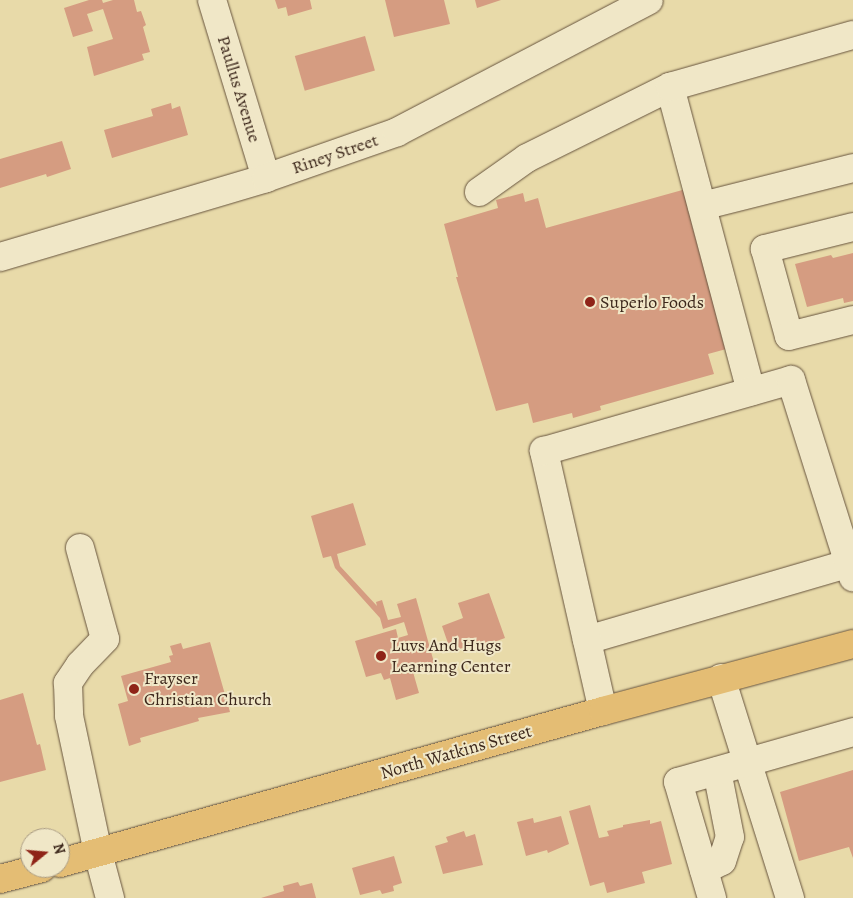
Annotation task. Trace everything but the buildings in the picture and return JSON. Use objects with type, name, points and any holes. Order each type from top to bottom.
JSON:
[{"type":"main road","name":"North Watkins Street","points":[[70,860],[721,678],[853,644]]},
{"type":"main road","points":[[0,879],[20,874]]},
{"type":"street","name":"Paullus Avenue","points":[[212,0],[266,178]]},
{"type":"street","name":"Riney Street","points":[[0,257],[266,178],[397,132],[610,9],[649,0]]},
{"type":"street","points":[[479,192],[527,158],[670,87],[853,35]]},
{"type":"street","points":[[670,87],[751,391]]},
{"type":"street","points":[[702,206],[853,168]]},
{"type":"street","points":[[853,227],[765,249],[789,336],[853,320]]},
{"type":"street","points":[[587,640],[742,595],[852,567],[791,380],[544,451],[603,711]]},
{"type":"street","points":[[80,548],[105,639],[80,665],[68,683],[69,716],[98,853],[110,898]]},
{"type":"street","points":[[721,678],[790,898]]},
{"type":"street","points":[[712,898],[678,782],[853,732]]},
{"type":"street","points":[[704,870],[722,861],[730,837],[717,771]]},
{"type":"place","name":"Superlo Foods","points":[[590,302]]},
{"type":"place","name":"Luvs And Hugs Learning Center","points":[[381,656]]},
{"type":"place","name":"Frayser Christian Church","points":[[134,689]]}]
